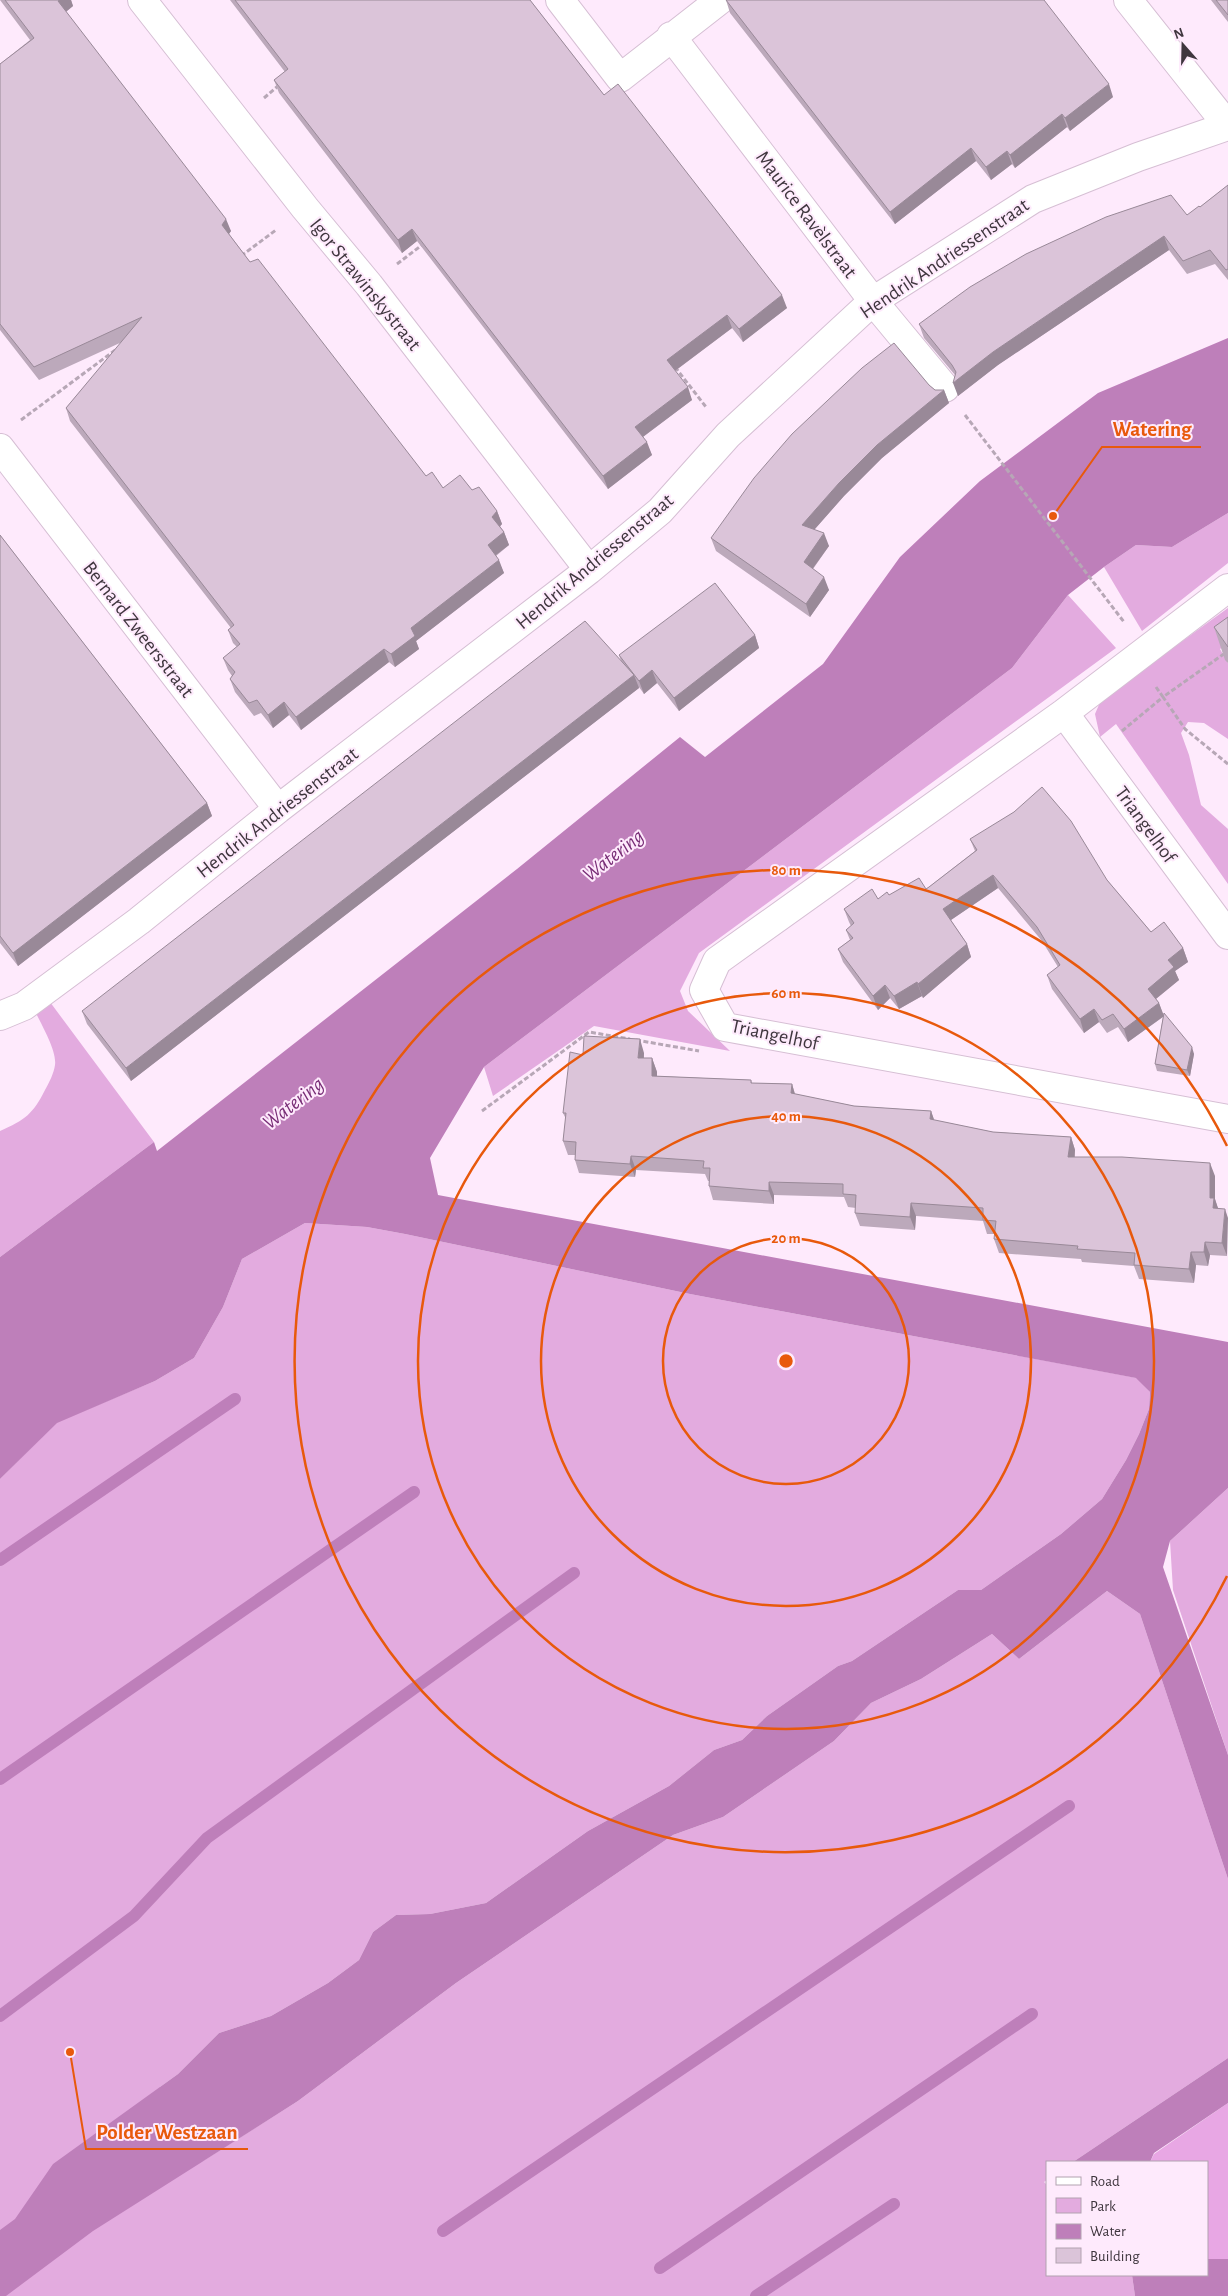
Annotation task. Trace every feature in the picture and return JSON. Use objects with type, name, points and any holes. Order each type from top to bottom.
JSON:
[{"type":"street","name":"Igor Strawinskystraat","points":[[142,0],[305,208],[369,285],[589,570]]},
{"type":"street","points":[[560,0],[620,78],[671,36],[720,0]]},
{"type":"street","name":"Hendrik Andriessenstraat","points":[[0,1016],[24,1006],[139,922],[278,809],[589,570],[660,511],[728,435],[873,301],[1033,199],[1138,157],[1228,126],[1128,0]]},
{"type":"street","name":"Maurice Ravèlstraat","points":[[671,36],[873,301],[945,388]]},
{"type":"street","name":"Bernard Zweersstraat","points":[[0,448],[278,809]]},
{"type":"street","name":"Triangelhof","points":[[1228,588],[1064,712],[717,961],[704,990],[726,1027],[1228,1119]]},
{"type":"street","name":"Triangelhof","points":[[1064,712],[1228,935]]},
{"type":"path","points":[[236,119],[282,83]]},
{"type":"path","points":[[234,261],[305,208]]},
{"type":"path","points":[[369,285],[429,239]]},
{"type":"path","points":[[16,424],[124,343]]},
{"type":"path","points":[[673,364],[728,435]]},
{"type":"path","points":[[945,388],[1094,584],[1141,654],[1163,697],[1185,729],[1228,764]]},
{"type":"path","points":[[1095,754],[1163,697],[1228,651]]},
{"type":"path","points":[[482,1111],[590,1032],[704,1052]]},
{"type":"green space","points":[[1228,513],[1228,563],[1142,631],[1104,567],[1136,545],[1172,547]]},
{"type":"green space","points":[[1068,595],[1116,648],[699,953],[680,991],[688,1011],[730,1051],[594,1026],[493,1096],[484,1067],[1012,668]]},
{"type":"green space","points":[[1228,608],[1228,643],[1220,649],[1228,663],[1228,739],[1204,723],[1188,722],[1181,733],[1189,755],[1201,805],[1228,829],[1228,884],[1116,724],[1100,737],[1095,714],[1101,700]]},
{"type":"green space","points":[[50,1002],[154,1142],[0,1257],[0,1131],[22,1120],[32,1111],[41,1098],[52,1075],[55,1065],[54,1053],[36,1013]]},
{"type":"green space","points":[[305,1223],[367,1227],[690,1294],[1137,1378],[1150,1392],[1149,1409],[1139,1434],[1126,1460],[1102,1499],[1061,1534],[981,1590],[958,1590],[852,1661],[838,1666],[767,1716],[742,1740],[714,1750],[669,1786],[588,1831],[486,1903],[430,1914],[396,1915],[373,1932],[359,1960],[328,1983],[271,2016],[219,2033],[178,2074],[160,2087],[203,2161],[298,2101],[456,1983],[673,1835],[723,1817],[834,1741],[871,1703],[921,1679],[992,1634],[1019,1659],[1107,1591],[1140,1614],[1228,1879],[1228,2058],[1074,2161],[1046,2161],[1046,2181],[1044,2182],[1046,2184],[1046,2276],[1132,2276],[1135,2296],[0,2296],[0,1479],[57,1422],[155,1381],[194,1358],[223,1307],[242,1259]]},
{"type":"green space","points":[[1228,1488],[1228,1755],[1173,1590],[1170,1541]]},
{"type":"shaded area","points":[[1228,2103],[1228,2259],[1208,2259],[1208,2161],[1150,2161],[1154,2154]]},
{"type":"water","points":[[1228,338],[1228,513],[1172,547],[1136,545],[1104,567],[1068,595],[1012,668],[484,1067],[430,1158],[438,1195],[1228,1342],[1228,1488],[1170,1541],[1163,1567],[1228,1755],[1228,1879],[1140,1614],[1107,1591],[1019,1659],[992,1634],[921,1679],[871,1703],[834,1741],[723,1817],[673,1835],[456,1983],[298,2101],[93,2231],[6,2296],[0,2296],[0,2230],[15,2219],[53,2164],[178,2074],[219,2033],[271,2016],[328,1983],[359,1960],[373,1932],[396,1915],[430,1914],[486,1903],[588,1831],[669,1786],[714,1750],[742,1740],[767,1716],[838,1666],[852,1661],[958,1590],[981,1590],[1061,1534],[1102,1499],[1126,1460],[1139,1434],[1149,1409],[1150,1392],[1136,1378],[690,1294],[405,1234],[367,1227],[305,1223],[242,1259],[223,1307],[194,1358],[155,1381],[57,1423],[0,1479],[0,1257],[154,1142],[157,1151],[517,869],[680,737],[705,757],[823,664],[900,557],[980,481],[1098,393]]},
{"type":"water","points":[[1228,2058],[1228,2103],[1154,2153],[1150,2161],[1074,2161]]},
{"type":"water","points":[[1208,2259],[1228,2259],[1228,2296],[1135,2296],[1132,2276],[1208,2276]]},
{"type":"building","points":[[5,0],[60,0],[58,1],[226,219],[222,225],[250,262],[258,259],[426,476],[432,472],[443,488],[460,475],[472,490],[479,487],[497,511],[492,517],[504,532],[488,545],[499,560],[411,628],[415,636],[391,654],[384,649],[296,717],[284,702],[268,715],[257,700],[249,703],[230,679],[235,672],[223,658],[240,644],[228,630],[234,625],[66,408],[142,317],[34,367],[0,324],[0,64],[34,38]]},
{"type":"building","points":[[235,0],[530,0],[604,95],[618,84],[782,295],[739,329],[727,315],[667,360],[688,387],[635,427],[647,442],[603,476],[412,229],[398,240],[274,80],[288,69]]},
{"type":"building","points":[[726,0],[1044,0],[1109,84],[1065,118],[1062,114],[1010,155],[1007,151],[986,167],[971,148],[890,212]]},
{"type":"building","points":[[1216,0],[1228,0],[1228,15]]},
{"type":"building","points":[[1228,185],[1228,269],[1226,270],[1210,250],[1183,261],[1164,236],[993,352],[953,383],[956,372],[952,365],[919,324],[970,287],[1026,254],[1106,217],[1171,195],[1187,215]]},
{"type":"building","points":[[894,343],[929,385],[935,390],[944,390],[877,445],[839,483],[802,525],[824,533],[804,562],[824,577],[806,604],[711,538],[754,478],[792,434],[862,368]]},
{"type":"building","points":[[0,535],[207,803],[13,953],[0,936]]},
{"type":"building","points":[[715,583],[755,635],[674,698],[652,670],[639,681],[619,655]]},
{"type":"building","points":[[1228,617],[1228,647],[1214,627]]},
{"type":"building","points":[[585,621],[634,675],[126,1068],[82,1011]]},
{"type":"building","points":[[1042,787],[1071,821],[1107,880],[1151,932],[1164,922],[1183,948],[1168,960],[1174,967],[1148,989],[1159,1003],[1124,1029],[1113,1014],[1102,1020],[1094,1009],[1080,1019],[1047,975],[1060,965],[1037,927],[993,875],[943,909],[967,944],[918,984],[917,982],[894,996],[885,985],[873,996],[838,949],[853,938],[846,930],[854,923],[844,909],[872,889],[878,899],[887,892],[889,895],[919,878],[926,889],[977,850],[970,839],[1014,812]]},
{"type":"building","points":[[1164,1013],[1192,1047],[1187,1070],[1155,1064]]},
{"type":"building","points":[[584,1036],[640,1039],[638,1058],[652,1058],[652,1076],[751,1080],[751,1083],[792,1084],[791,1093],[854,1106],[931,1111],[930,1119],[993,1132],[1071,1137],[1068,1157],[1122,1157],[1210,1163],[1210,1198],[1214,1198],[1213,1208],[1225,1209],[1222,1243],[1205,1242],[1204,1252],[1191,1252],[1189,1269],[1134,1265],[1135,1253],[1077,1249],[1078,1246],[994,1239],[996,1221],[983,1220],[983,1208],[911,1203],[910,1217],[855,1213],[856,1195],[843,1194],[843,1184],[769,1182],[769,1191],[709,1186],[710,1168],[703,1168],[704,1161],[631,1156],[630,1164],[575,1160],[576,1142],[563,1141],[566,1113],[563,1113],[570,1052],[583,1055]]},
{"type":"waterway","points":[[0,1560],[235,1399]]},
{"type":"waterway","points":[[0,1779],[414,1492]]},
{"type":"waterway","points":[[0,2016],[134,1916],[207,1838],[574,1573]]},
{"type":"waterway","points":[[443,2231],[1069,1806]]},
{"type":"waterway","points":[[660,2268],[1032,2014]]},
{"type":"waterway","points":[[756,2296],[894,2204]]},
{"type":"place","name":"Watering","points":[[1053,516]]},
{"type":"place","name":"Polder Westzaan","points":[[70,2052]]}]
